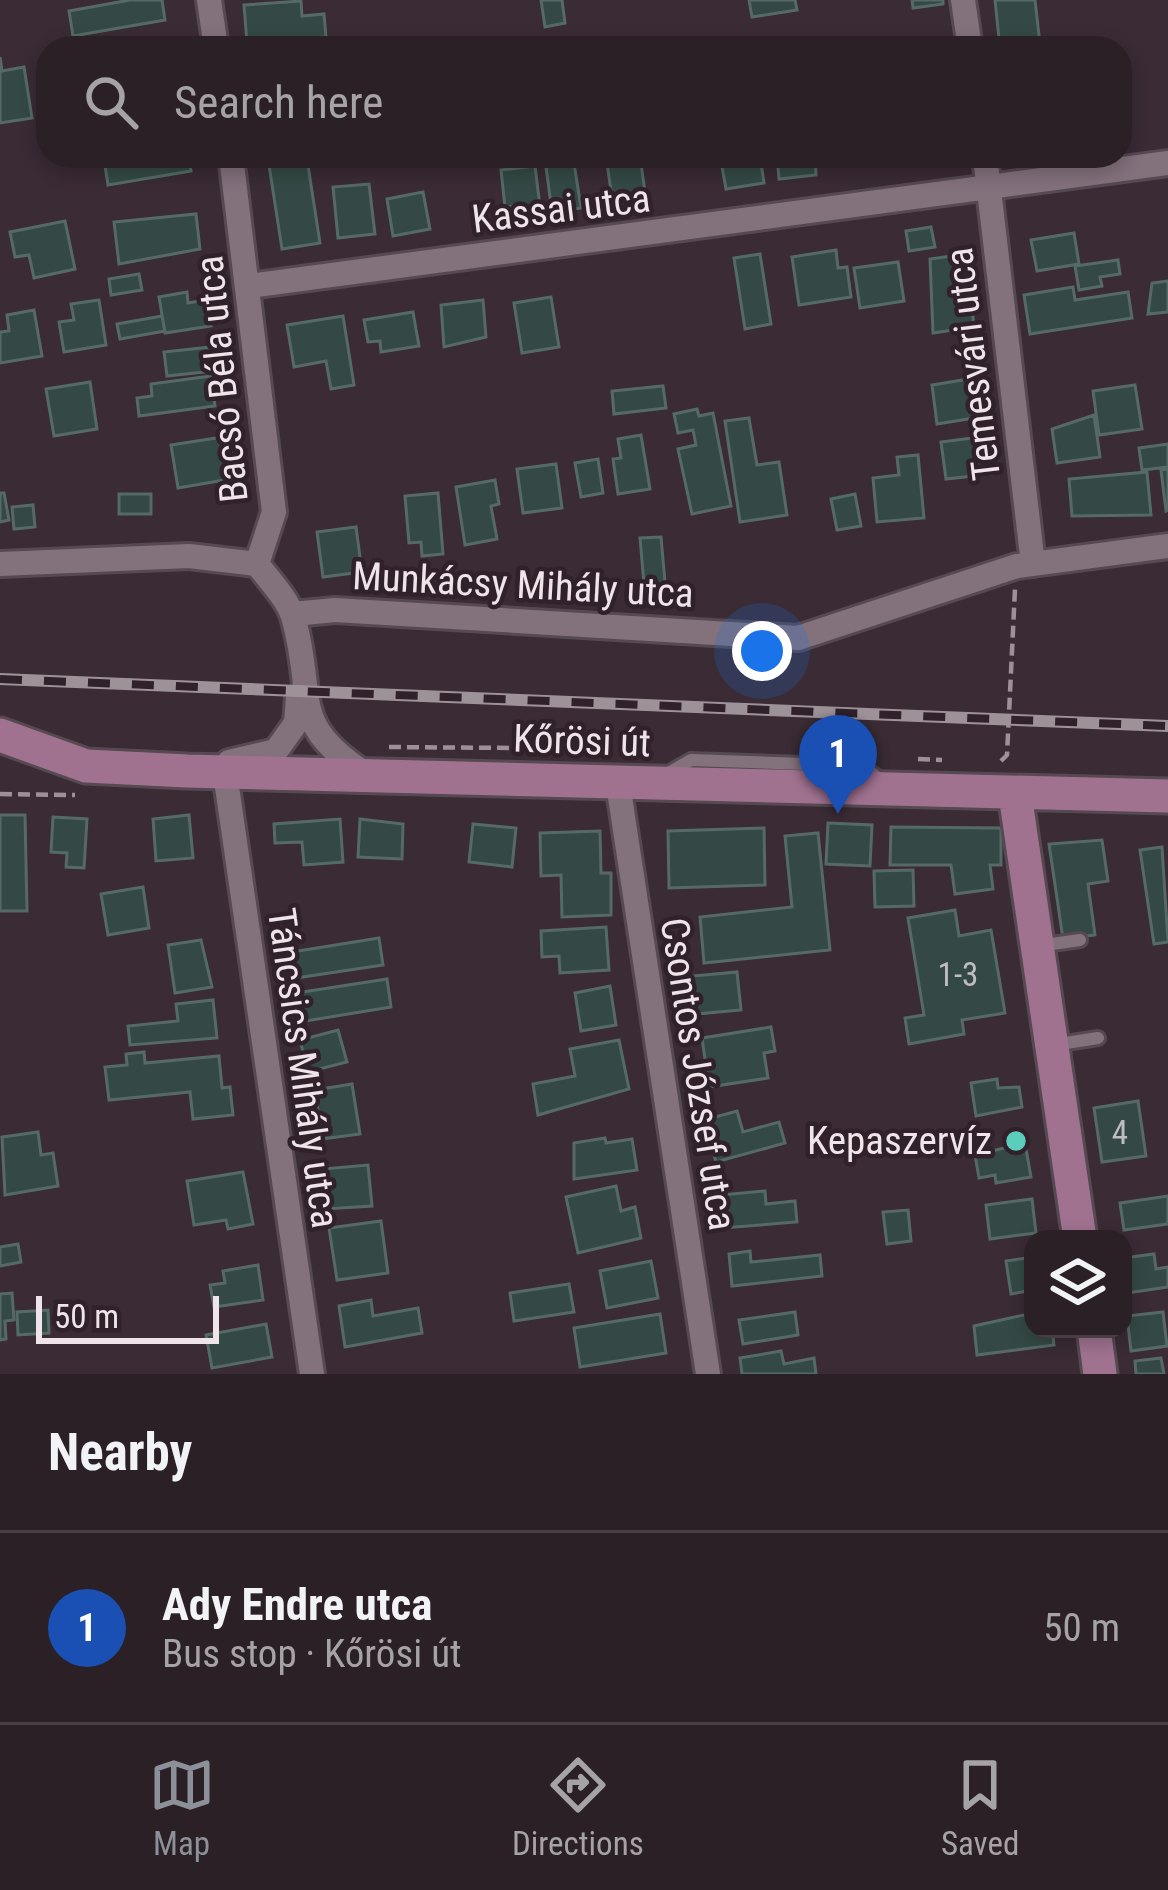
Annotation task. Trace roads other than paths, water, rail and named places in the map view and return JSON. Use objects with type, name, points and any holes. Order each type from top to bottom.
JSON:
[{"type":"main road","name":"Kőrösi út","points":[[0,735],[86,766],[187,772],[1168,796]]},
{"type":"main road","points":[[1004,794],[1037,946],[1080,1230]]},
{"type":"main road","points":[[1095,1338],[1100,1374]]},
{"type":"street","points":[[209,0],[214,36]]},
{"type":"street","points":[[963,0],[968,36]]},
{"type":"street","name":"Kassai utca","points":[[249,286],[1168,163]]},
{"type":"street","name":"Bacsó Béla utca","points":[[233,168],[274,512],[257,563]]},
{"type":"street","name":"Temesvári utca","points":[[986,168],[1025,565]]},
{"type":"street","name":"Munkácsy Mihály utca","points":[[293,614],[334,610],[798,638],[1025,565],[1168,546]]},
{"type":"street","points":[[0,564],[189,556],[257,563],[293,614],[313,730],[330,751],[368,776]]},
{"type":"street","points":[[187,772],[276,752],[296,723],[300,653]]},
{"type":"street","name":"Táncsics Mihály utca","points":[[225,773],[313,1374]]},
{"type":"street","name":"Csontos József utca","points":[[618,784],[708,1374]]},
{"type":"lane","points":[[1037,946],[1080,940]]},
{"type":"lane","points":[[1052,1045],[1098,1038]]},
{"type":"railway","points":[[0,679],[1168,726]]},
{"type":"place","name":"Ady Endre utca","points":[[838,814]]},
{"type":"place","name":"Kepaszervíz","points":[[1016,1141]]}]
